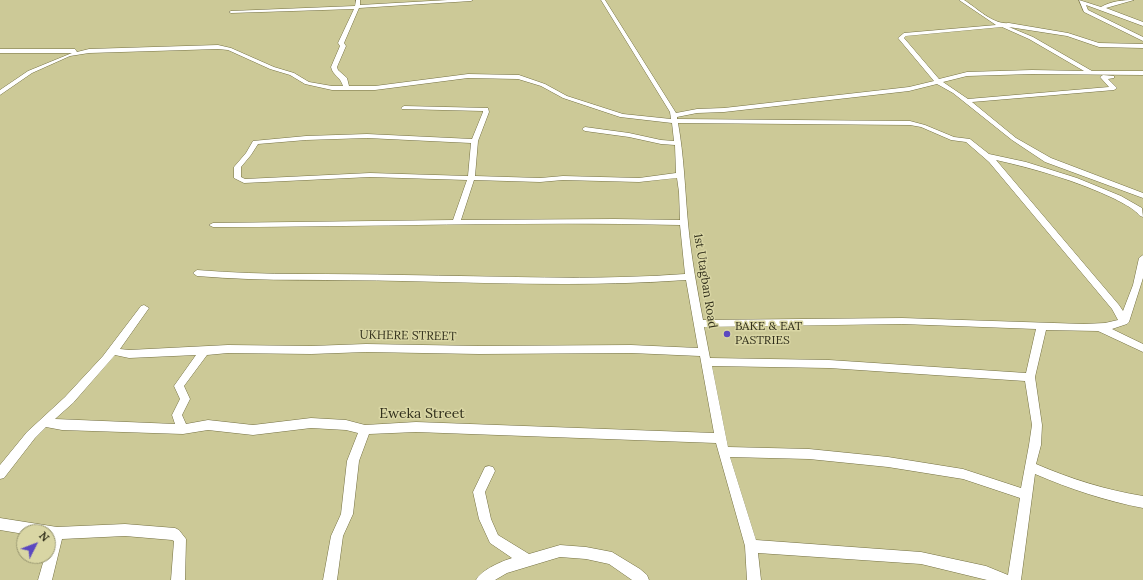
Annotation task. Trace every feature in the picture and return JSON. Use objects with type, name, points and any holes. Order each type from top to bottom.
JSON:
[{"type":"street","points":[[347,89],[344,78],[335,71],[334,67],[343,46],[340,44],[347,32],[357,7],[358,0]]},
{"type":"street","points":[[231,12],[357,7],[471,0]]},
{"type":"street","name":"1st Utagban Road","points":[[603,0],[673,112],[678,143],[690,277],[723,452],[751,546],[754,580]]},
{"type":"street","points":[[961,0],[992,21],[1031,38],[1092,73]]},
{"type":"street","points":[[1101,9],[1108,5],[1132,0]]},
{"type":"street","points":[[1080,1],[1143,24]]},
{"type":"street","points":[[1080,1],[1086,11],[1143,38]]},
{"type":"street","points":[[1143,46],[1099,45],[1068,35],[1009,25],[904,35],[901,38],[929,70],[937,82],[965,101],[1014,139],[1048,160],[1143,196]]},
{"type":"street","points":[[0,51],[89,51],[218,47],[229,48],[272,68],[292,74],[307,83],[332,88],[375,88],[403,83],[468,76],[519,77],[543,85],[565,97],[622,116],[674,119],[910,123],[938,131],[953,139],[968,140],[992,160],[1116,307],[1124,322]]},
{"type":"street","points":[[0,93],[30,72],[68,55],[89,51]]},
{"type":"street","points":[[674,119],[698,111],[909,89],[967,74],[1092,73],[1143,75]]},
{"type":"street","points":[[965,101],[1114,88],[1103,77],[1143,75]]},
{"type":"street","points":[[404,108],[486,110],[475,141],[471,178],[456,222]]},
{"type":"street","points":[[585,129],[629,135],[661,142],[678,143]]},
{"type":"street","points":[[475,141],[367,136],[306,138],[254,142],[249,154],[238,164],[236,172],[238,178],[244,181],[370,174],[471,178],[639,180],[680,175]]},
{"type":"street","points":[[986,156],[1023,164],[1074,180],[1118,198],[1139,210],[1143,215]]},
{"type":"street","points":[[213,224],[302,225],[525,221],[684,223]]},
{"type":"street","points":[[699,324],[902,322],[1042,326],[1115,326],[1124,322],[1137,285],[1143,258]]},
{"type":"street","points":[[197,273],[244,277],[356,277],[523,280],[647,280],[690,277]]},
{"type":"street","points":[[0,474],[44,422],[70,400],[102,364],[131,328],[137,316],[144,308]]},
{"type":"street","points":[[1014,580],[1037,425],[1030,377],[1042,326]]},
{"type":"street","points":[[1099,327],[1143,348]]},
{"type":"street","name":"UKHERE STREET","points":[[112,351],[129,354],[204,351],[228,348],[311,350],[366,348],[479,350],[631,349],[705,357],[1030,377]]},
{"type":"street","points":[[183,429],[177,415],[185,399],[180,386],[204,351]]},
{"type":"street","name":"Eweka Street","points":[[44,422],[62,425],[183,429],[208,425],[253,430],[311,423],[346,425],[365,430],[416,427],[720,438]]},
{"type":"street","points":[[330,580],[337,536],[348,514],[353,461],[365,430]]},
{"type":"street","points":[[723,452],[809,454],[888,462],[963,474],[1027,495]]},
{"type":"street","points":[[1030,467],[1064,481],[1110,496],[1143,502]]},
{"type":"street","points":[[489,471],[479,492],[485,519],[494,539],[526,560]]},
{"type":"street","points":[[0,524],[57,533],[125,530],[175,534],[180,539],[178,580]]},
{"type":"street","points":[[45,580],[57,533]]},
{"type":"street","points":[[751,546],[921,558],[986,573],[1004,580]]},
{"type":"street","points":[[483,580],[504,566],[560,551],[586,553],[612,558],[642,580]]},
{"type":"place","name":"BAKE & EAT PASTRIES","points":[[727,334]]}]
